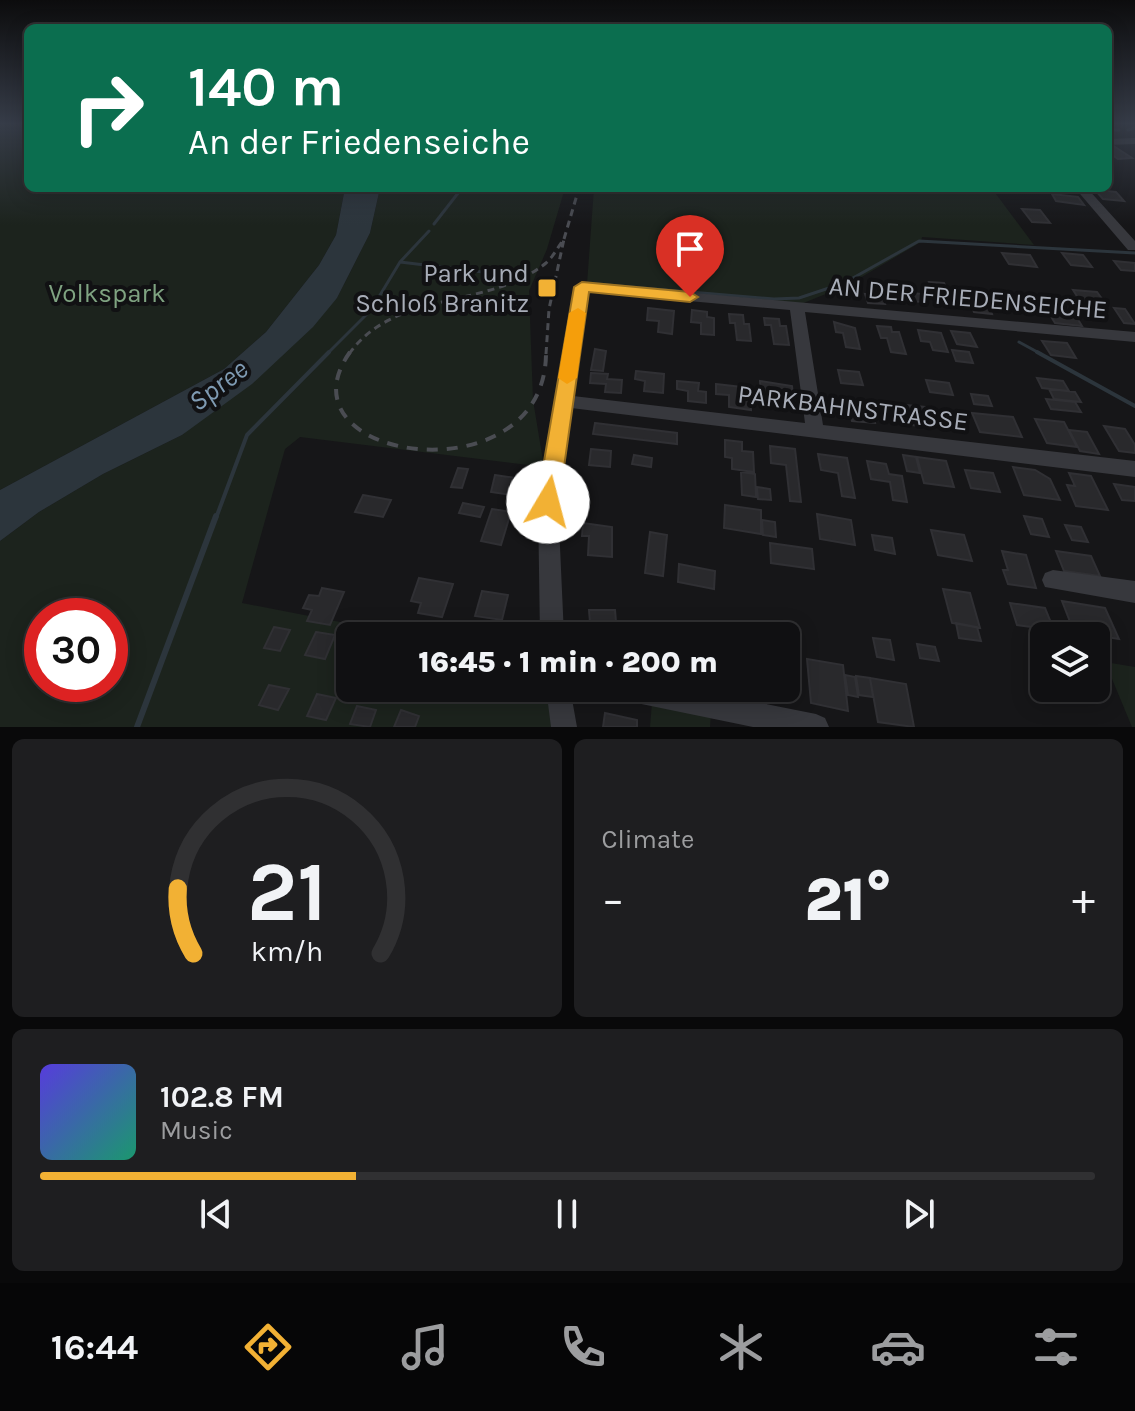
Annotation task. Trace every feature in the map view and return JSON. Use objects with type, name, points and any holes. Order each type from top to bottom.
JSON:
[{"type":"street","points":[[1085,192],[1133,247]]},
{"type":"street","name":"AN DER FRIEDENSEICHE","points":[[564,401],[582,287],[1135,337]]},
{"type":"street","name":"AN DER FRIEDENSEICHE","points":[[797,306],[815,429]]},
{"type":"street","points":[[551,622],[547,528],[564,401]]},
{"type":"street","name":"PARKBAHNSTRASSE","points":[[564,401],[1135,469]]},
{"type":"street","points":[[1053,580],[1135,592]]},
{"type":"street","points":[[560,702],[564,727]]},
{"type":"street","points":[[692,702],[816,727]]},
{"type":"green space","name":"Volkspark","points":[[0,157],[24,157],[24,192],[344,192],[336,235],[319,265],[266,332],[224,369],[0,490]]},
{"type":"green space","points":[[379,192],[564,192],[547,249],[529,291],[533,400],[544,467],[300,437],[285,449],[242,603],[340,622],[336,622],[336,702],[548,702],[552,727],[0,727],[0,541],[39,512],[103,474],[182,435],[337,298],[370,233]]},
{"type":"green space","points":[[594,192],[994,192],[1034,245],[922,237],[921,242],[848,285],[801,304],[587,284]]},
{"type":"green space","points":[[1110,663],[1135,667],[1135,727],[1132,727],[1110,674]]},
{"type":"green space","points":[[652,702],[711,713],[710,727],[650,727]]},
{"type":"water","name":"Spree","points":[[344,192],[379,192],[370,233],[337,298],[313,327],[252,384],[182,435],[103,474],[39,512],[0,541],[0,490],[224,369],[266,332],[319,265],[336,235]]},
{"type":"building","points":[[1097,192],[1116,192],[1124,201],[1103,199]]},
{"type":"building","points":[[1052,194],[1078,197],[1084,205],[1056,201]]},
{"type":"building","points":[[1022,209],[1040,210],[1050,223],[1032,222]]},
{"type":"building","points":[[1002,253],[1030,255],[1037,267],[1009,264]]},
{"type":"building","points":[[1062,253],[1083,255],[1092,267],[1071,265]]},
{"type":"building","points":[[1114,261],[1135,263],[1135,271],[1121,270]]},
{"type":"building","points":[[929,282],[944,283],[952,300],[936,299]]},
{"type":"building","points":[[1073,290],[1097,292],[1105,303],[1080,301]]},
{"type":"building","points":[[901,292],[921,294],[925,302],[905,301]]},
{"type":"building","points":[[865,294],[882,296],[885,304],[868,303]]},
{"type":"building","points":[[970,302],[988,304],[992,314],[974,312]]},
{"type":"building","points":[[648,308],[674,311],[672,334],[658,332],[659,321],[647,320]]},
{"type":"building","points":[[1114,308],[1125,309],[1135,324],[1124,323]]},
{"type":"building","points":[[692,310],[707,312],[707,317],[714,318],[714,335],[701,334],[701,323],[691,322]]},
{"type":"building","points":[[1047,310],[1074,313],[1082,326],[1055,323]]},
{"type":"building","points":[[729,314],[743,315],[744,324],[749,324],[751,341],[737,340],[735,323],[730,323]]},
{"type":"building","points":[[764,318],[779,319],[780,326],[786,326],[789,345],[774,344],[771,325],[765,325]]},
{"type":"building","points":[[834,322],[855,328],[860,349],[846,347],[843,333],[836,332]]},
{"type":"building","points":[[877,326],[891,327],[892,332],[899,332],[906,354],[891,352],[887,338],[881,338]]},
{"type":"building","points":[[918,330],[941,333],[948,352],[933,350],[930,342],[921,341]]},
{"type":"building","points":[[951,331],[970,333],[977,347],[957,344]]},
{"type":"building","points":[[1042,341],[1067,343],[1076,358],[1051,355]]},
{"type":"building","points":[[595,349],[606,351],[603,371],[591,370]]},
{"type":"building","points":[[952,350],[969,352],[973,363],[956,361]]},
{"type":"building","points":[[838,370],[859,372],[863,385],[841,383]]},
{"type":"building","points":[[636,371],[664,374],[663,393],[644,391],[645,381],[635,379]]},
{"type":"building","points":[[591,373],[608,374],[607,379],[622,380],[621,393],[605,392],[606,384],[590,383]]},
{"type":"building","points":[[1037,378],[1063,381],[1069,391],[1042,388]]},
{"type":"building","points":[[926,380],[949,383],[953,395],[930,392]]},
{"type":"building","points":[[677,381],[699,383],[698,391],[706,392],[706,403],[688,401],[688,391],[677,389]]},
{"type":"building","points":[[760,381],[792,386],[794,404],[761,400]]},
{"type":"building","points":[[716,384],[750,388],[751,410],[729,407],[729,395],[716,394]]},
{"type":"building","points":[[1049,389],[1075,392],[1081,402],[1054,399]]},
{"type":"building","points":[[971,394],[988,396],[992,406],[974,404]]},
{"type":"building","points":[[1046,399],[1075,402],[1081,412],[1051,409]]},
{"type":"building","points":[[906,405],[925,407],[932,427],[912,425]]},
{"type":"building","points":[[848,406],[871,408],[875,423],[852,421]]},
{"type":"building","points":[[972,413],[1013,417],[1022,437],[980,432]]},
{"type":"building","points":[[1035,419],[1064,422],[1077,447],[1047,443]]},
{"type":"building","points":[[595,423],[677,433],[677,444],[593,434]]},
{"type":"building","points":[[1104,426],[1125,429],[1135,445],[1135,453],[1119,451]]},
{"type":"building","points":[[1069,430],[1087,432],[1099,454],[1080,451]]},
{"type":"building","points":[[725,440],[742,442],[742,451],[753,452],[754,472],[732,469],[732,458],[725,457]]},
{"type":"building","points":[[770,446],[795,449],[801,502],[790,501],[786,465],[771,463]]},
{"type":"building","points":[[591,449],[611,451],[610,467],[589,465]]},
{"type":"building","points":[[818,454],[847,458],[855,498],[842,496],[838,473],[821,470]]},
{"type":"building","points":[[634,455],[652,458],[651,467],[632,464]]},
{"type":"building","points":[[903,455],[916,457],[920,473],[907,471]]},
{"type":"building","points":[[917,457],[946,461],[954,487],[924,483]]},
{"type":"building","points":[[867,461],[886,464],[889,474],[902,476],[907,502],[893,500],[890,482],[871,479]]},
{"type":"building","points":[[1013,467],[1035,470],[1050,479],[1060,500],[1024,495]]},
{"type":"building","points":[[458,468],[468,469],[462,488],[451,487]]},
{"type":"building","points":[[965,470],[993,473],[1000,492],[971,488]]},
{"type":"building","points":[[741,472],[755,474],[756,497],[742,495]]},
{"type":"building","points":[[1069,473],[1091,476],[1108,510],[1076,506],[1067,485],[1075,486]]},
{"type":"building","points":[[495,475],[516,478],[512,495],[491,492]]},
{"type":"building","points":[[1114,484],[1135,487],[1135,501],[1122,500]]},
{"type":"building","points":[[757,487],[770,489],[771,500],[758,499]]},
{"type":"building","points":[[363,495],[391,500],[383,517],[355,512]]},
{"type":"building","points":[[463,503],[484,507],[480,517],[459,513]]},
{"type":"building","points":[[725,505],[761,510],[761,534],[724,528]]},
{"type":"building","points":[[492,509],[511,512],[501,545],[481,541]]},
{"type":"building","points":[[817,514],[851,520],[855,545],[820,539]]},
{"type":"building","points":[[1024,516],[1042,519],[1049,537],[1031,534]]},
{"type":"building","points":[[762,520],[775,522],[776,537],[763,535]]},
{"type":"building","points":[[583,523],[612,527],[612,557],[588,555],[589,536],[582,536]]},
{"type":"building","points":[[1065,525],[1081,527],[1088,542],[1072,540]]},
{"type":"building","points":[[931,530],[964,535],[972,561],[938,555]]},
{"type":"building","points":[[650,532],[667,535],[663,576],[645,573]]},
{"type":"building","points":[[872,535],[892,538],[895,554],[875,550]]},
{"type":"building","points":[[770,543],[812,549],[814,569],[771,563]]},
{"type":"building","points":[[1002,551],[1026,555],[1036,588],[1008,584],[1003,570],[1008,570]]},
{"type":"building","points":[[1056,551],[1091,556],[1100,576],[1064,571]]},
{"type":"building","points":[[679,564],[715,571],[714,589],[678,582]]},
{"type":"building","points":[[419,578],[453,584],[442,617],[418,613],[421,603],[411,601]]},
{"type":"building","points":[[322,588],[344,592],[330,625],[307,621],[312,610],[303,608],[309,595],[319,596]]},
{"type":"building","points":[[943,589],[970,593],[980,628],[952,623]]},
{"type":"building","points":[[482,591],[508,595],[502,620],[475,616]]},
{"type":"building","points":[[1062,601],[1105,608],[1119,639],[1110,638],[1110,622],[1070,622]]},
{"type":"building","points":[[1010,603],[1045,608],[1051,622],[1030,622],[1030,627],[1017,625]]},
{"type":"building","points":[[589,610],[615,610],[616,622],[590,622]]},
{"type":"building","points":[[956,623],[977,627],[981,641],[959,638]]},
{"type":"building","points":[[274,627],[290,630],[280,651],[264,648]]},
{"type":"building","points":[[316,632],[335,635],[325,659],[305,655]]},
{"type":"building","points":[[873,638],[890,640],[894,660],[877,657]]},
{"type":"building","points":[[917,644],[935,647],[939,661],[920,658]]},
{"type":"building","points":[[807,659],[843,665],[848,711],[811,703]]},
{"type":"building","points":[[845,675],[855,677],[858,697],[848,695]]},
{"type":"building","points":[[856,676],[870,678],[873,697],[859,695]]},
{"type":"building","points":[[870,678],[906,684],[914,727],[878,722]]},
{"type":"building","points":[[269,685],[289,689],[278,710],[259,705]]},
{"type":"building","points":[[317,694],[336,698],[326,720],[307,716]]},
{"type":"building","points":[[357,706],[376,710],[370,727],[350,724]]},
{"type":"building","points":[[401,710],[419,716],[415,727],[394,727]]},
{"type":"building","points":[[605,713],[637,720],[637,727],[603,727]]},
{"type":"waterway","points":[[434,224],[459,192]]},
{"type":"waterway","points":[[400,262],[429,231]]},
{"type":"waterway","points":[[584,283],[774,299],[799,298],[844,283],[919,241],[1135,253]]},
{"type":"waterway","points":[[329,352],[371,310],[400,262]]},
{"type":"waterway","points":[[400,262],[517,276]]},
{"type":"waterway","points":[[1019,342],[1041,354]]},
{"type":"waterway","points":[[216,518],[247,435],[329,352]]},
{"type":"waterway","points":[[1037,352],[1135,406]]},
{"type":"waterway","points":[[137,727],[216,516]]},
{"type":"railway","points":[[564,239],[578,192]]},
{"type":"railway","points":[[349,354],[368,333],[391,319],[523,278],[546,263],[564,239]]},
{"type":"railway","points":[[546,354],[549,309],[564,239]]},
{"type":"railway","points":[[349,354],[336,390],[348,419],[378,440],[419,449],[464,446],[505,430],[535,399],[546,352]]},
{"type":"slow traffic","points":[[567,378],[578,313]]},
{"type":"place","name":"Park und Schloß Branitz","points":[[547,288]]},
{"type":"route","points":[[548,502],[582,287],[690,297]]}]
